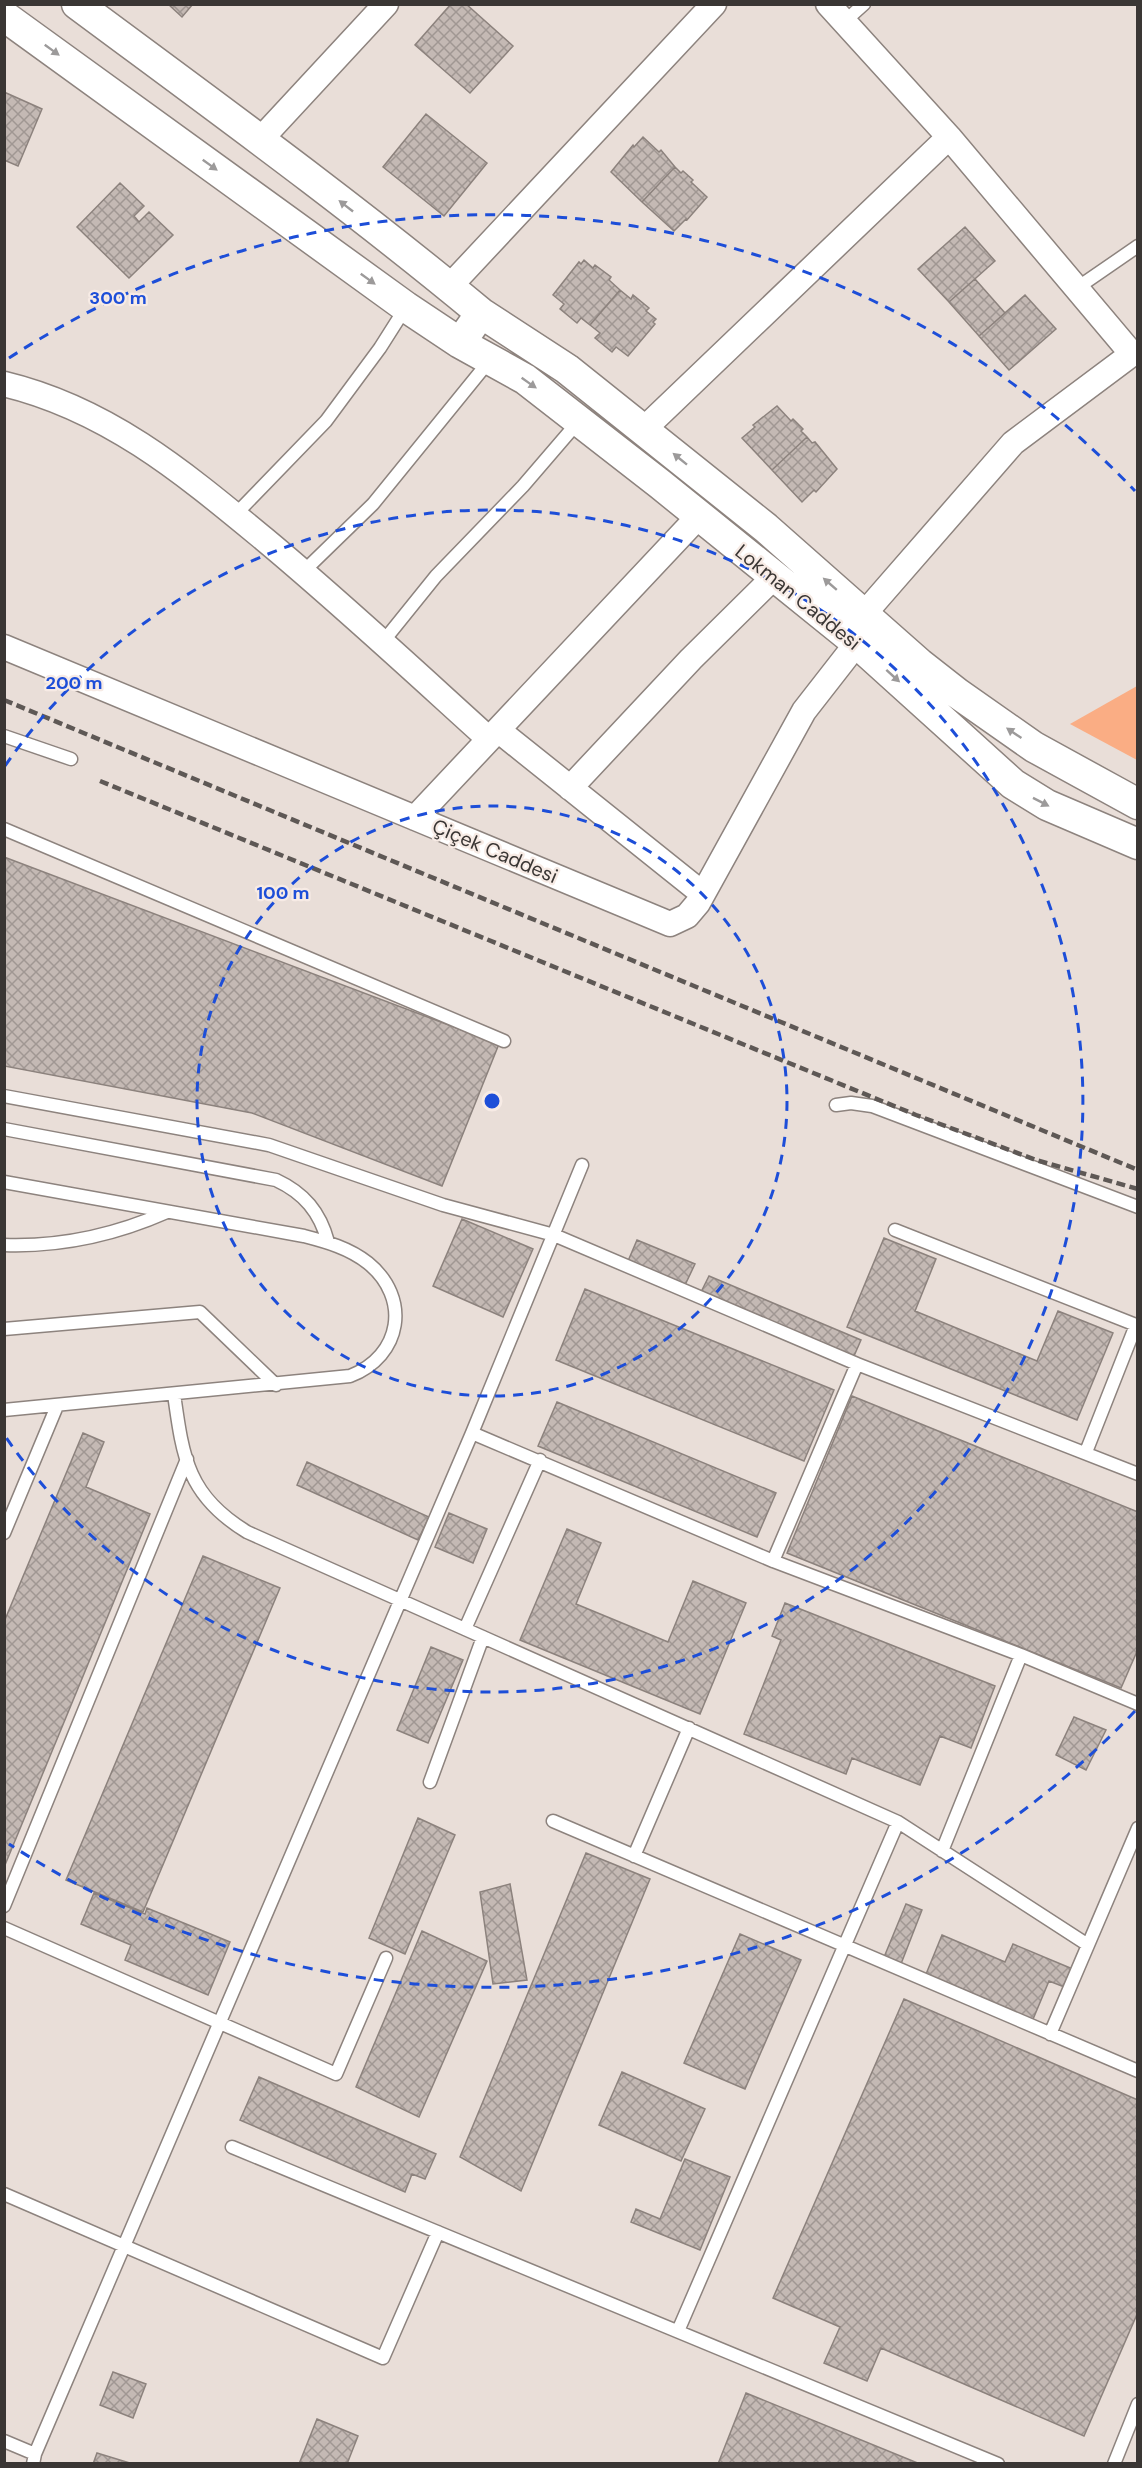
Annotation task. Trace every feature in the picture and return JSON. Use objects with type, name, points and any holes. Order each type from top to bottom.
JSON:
[{"type":"street","name":"Lokman Caddesi","points":[[77,4],[260,140],[450,286],[481,313],[567,369],[766,528],[920,664],[995,720],[1077,772],[1137,804]]},
{"type":"street","points":[[260,140],[386,4]]},
{"type":"street","points":[[450,286],[714,4]]},
{"type":"street","points":[[836,13],[949,137],[1135,354],[1013,443],[864,614]]},
{"type":"street","name":"Lokman Caddesi","points":[[4,16],[406,307],[460,343],[525,380],[579,421],[857,643],[1013,784],[1047,805],[1137,844]]},
{"type":"street","points":[[644,430],[949,137]]},
{"type":"street","points":[[460,343],[481,313]]},
{"type":"street","points":[[4,384],[61,402],[113,428],[184,473],[303,572],[382,643],[494,734],[570,788],[703,894]]},
{"type":"street","points":[[415,818],[699,516]]},
{"type":"street","points":[[570,788],[691,659],[774,577]]},
{"type":"street","name":"Çiçek Caddesi","points":[[4,647],[670,924],[687,916],[703,894],[804,711],[857,643]]},
{"type":"lane","points":[[836,13],[864,4]]},
{"type":"lane","points":[[1077,288],[1137,246]]},
{"type":"lane","points":[[235,515],[326,421],[380,348],[406,307]]},
{"type":"lane","points":[[303,572],[374,504],[490,360]]},
{"type":"lane","points":[[382,643],[436,576],[523,486],[579,421]]},
{"type":"lane","points":[[4,736],[71,759]]},
{"type":"lane","points":[[4,829],[504,1041]]},
{"type":"lane","points":[[4,1096],[269,1145],[443,1205],[554,1235],[857,1364],[1086,1452],[1137,1474]]},
{"type":"lane","points":[[836,1105],[851,1103],[872,1106],[1137,1207]]},
{"type":"lane","points":[[4,1129],[276,1180],[295,1190],[311,1204],[328,1242]]},
{"type":"lane","points":[[4,2441],[34,2458],[472,1433],[582,1166]]},
{"type":"lane","points":[[4,1182],[328,1242],[357,1255],[370,1264],[384,1281],[395,1308],[392,1337],[381,1356],[362,1371],[337,1379],[4,1410]]},
{"type":"lane","points":[[4,1245],[49,1245],[75,1241],[123,1229],[168,1211]]},
{"type":"lane","points":[[895,1230],[1136,1324],[1086,1452]]},
{"type":"lane","points":[[4,1329],[200,1312],[276,1385]]},
{"type":"lane","points":[[773,1561],[857,1364]]},
{"type":"lane","points":[[174,1394],[187,1459],[201,1493],[232,1523],[247,1532],[898,1822],[1088,1945]]},
{"type":"lane","points":[[4,1533],[57,1406]]},
{"type":"lane","points":[[472,1433],[773,1561],[1020,1655],[1137,1704]]},
{"type":"lane","points":[[4,1906],[187,1459]]},
{"type":"lane","points":[[465,1629],[540,1460]]},
{"type":"lane","points":[[430,1782],[483,1637]]},
{"type":"lane","points":[[942,1851],[1020,1655]]},
{"type":"lane","points":[[634,1856],[689,1728]]},
{"type":"lane","points":[[552,1821],[1137,2071]]},
{"type":"lane","points":[[678,2331],[898,1822]]},
{"type":"lane","points":[[1050,2034],[1137,1828]]},
{"type":"lane","points":[[4,1928],[336,2074],[386,1958]]},
{"type":"lane","points":[[232,2147],[998,2463]]},
{"type":"lane","points":[[4,2194],[383,2358],[438,2232]]},
{"type":"lane","points":[[1114,2463],[1137,2404]]},
{"type":"shaded area","points":[[1137,686],[1137,760],[1070,724]]},
{"type":"building","points":[[168,4],[193,4],[182,17]]},
{"type":"building","points":[[451,4],[466,4],[513,46],[470,93],[415,45]]},
{"type":"building","points":[[4,92],[42,109],[18,166],[4,160]]},
{"type":"building","points":[[426,114],[487,163],[444,216],[383,167]]},
{"type":"building","points":[[643,137],[659,152],[661,150],[675,167],[642,202],[611,172],[633,145],[634,147]]},
{"type":"building","points":[[675,167],[693,180],[691,182],[707,197],[674,231],[642,202]]},
{"type":"building","points":[[120,183],[144,206],[134,216],[139,222],[149,212],[173,235],[129,278],[77,227]]},
{"type":"building","points":[[965,227],[995,261],[949,302],[918,269]]},
{"type":"building","points":[[584,260],[593,268],[595,265],[611,277],[609,280],[620,290],[590,325],[581,318],[577,323],[560,309],[564,304],[553,295],[579,262],[581,264]]},
{"type":"building","points":[[975,279],[1005,313],[979,336],[949,302]]},
{"type":"building","points":[[620,290],[631,299],[633,295],[649,308],[646,311],[656,319],[653,322],[655,324],[628,356],[616,347],[612,352],[595,338],[600,333],[590,325]]},
{"type":"building","points":[[1025,295],[1056,329],[1009,370],[979,336]]},
{"type":"building","points":[[777,406],[791,421],[793,419],[803,429],[801,431],[807,437],[772,470],[742,438],[755,427],[753,425]]},
{"type":"building","points":[[807,437],[812,443],[815,442],[837,469],[816,492],[814,490],[802,502],[772,470]]},
{"type":"building","points":[[4,857],[499,1044],[442,1186],[252,1113],[4,1066]]},
{"type":"building","points":[[462,1219],[533,1249],[503,1317],[433,1286]]},
{"type":"building","points":[[884,1238],[936,1259],[915,1311],[1037,1361],[1058,1311],[1113,1333],[1077,1420],[847,1327]]},
{"type":"building","points":[[637,1240],[695,1264],[685,1285],[628,1261]]},
{"type":"building","points":[[709,1276],[861,1340],[854,1356],[701,1292]]},
{"type":"building","points":[[585,1289],[834,1390],[804,1461],[556,1360]]},
{"type":"building","points":[[852,1396],[1138,1512],[1138,1649],[1121,1688],[787,1553]]},
{"type":"building","points":[[557,1402],[776,1493],[757,1537],[538,1446]]},
{"type":"building","points":[[83,1433],[104,1442],[86,1487],[150,1514],[5,1865],[4,1622]]},
{"type":"building","points":[[307,1462],[429,1517],[418,1540],[297,1485]]},
{"type":"building","points":[[449,1513],[487,1529],[473,1563],[435,1547]]},
{"type":"building","points":[[567,1529],[601,1543],[576,1604],[668,1642],[693,1581],[746,1603],[700,1714],[520,1640]]},
{"type":"building","points":[[203,1556],[280,1588],[143,1912],[66,1880]]},
{"type":"building","points":[[785,1603],[995,1686],[971,1748],[940,1736],[920,1785],[852,1758],[846,1774],[744,1734],[781,1640],[772,1636]]},
{"type":"building","points":[[431,1647],[463,1660],[428,1743],[397,1730]]},
{"type":"building","points":[[1074,1717],[1106,1730],[1086,1770],[1056,1755]]},
{"type":"building","points":[[418,1818],[455,1835],[405,1954],[369,1938]]},
{"type":"building","points":[[586,1853],[650,1879],[521,2191],[460,2157]]},
{"type":"building","points":[[510,1884],[527,1980],[493,1984],[480,1892]]},
{"type":"building","points":[[94,1893],[145,1914],[147,1908],[230,1942],[208,1995],[125,1960],[131,1945],[81,1924]]},
{"type":"building","points":[[906,1904],[922,1910],[899,1969],[882,1962]]},
{"type":"building","points":[[422,1931],[487,1961],[419,2117],[356,2087]]},
{"type":"building","points":[[740,1934],[801,1960],[745,2089],[684,2063]]},
{"type":"building","points":[[942,1935],[1005,1962],[1013,1944],[1075,1970],[1067,1988],[1049,1981],[1031,2024],[924,1979]]},
{"type":"building","points":[[904,1999],[1138,2100],[1138,2312],[1084,2436],[881,2348],[867,2381],[824,2363],[840,2327],[773,2298]]},
{"type":"building","points":[[622,2072],[705,2109],[681,2161],[599,2125]]},
{"type":"building","points":[[259,2077],[436,2154],[425,2179],[412,2174],[405,2192],[240,2120]]},
{"type":"building","points":[[685,2159],[730,2177],[700,2250],[631,2222],[636,2209],[660,2219]]},
{"type":"building","points":[[113,2372],[146,2384],[133,2418],[100,2405]]},
{"type":"building","points":[[746,2393],[920,2464],[718,2464]]},
{"type":"building","points":[[317,2419],[358,2436],[347,2464],[299,2464]]},
{"type":"building","points":[[97,2453],[133,2464],[93,2464]]},
{"type":"railway","points":[[4,700],[1138,1170]]},
{"type":"railway","points":[[100,781],[916,1115],[1036,1160],[1138,1189]]}]
